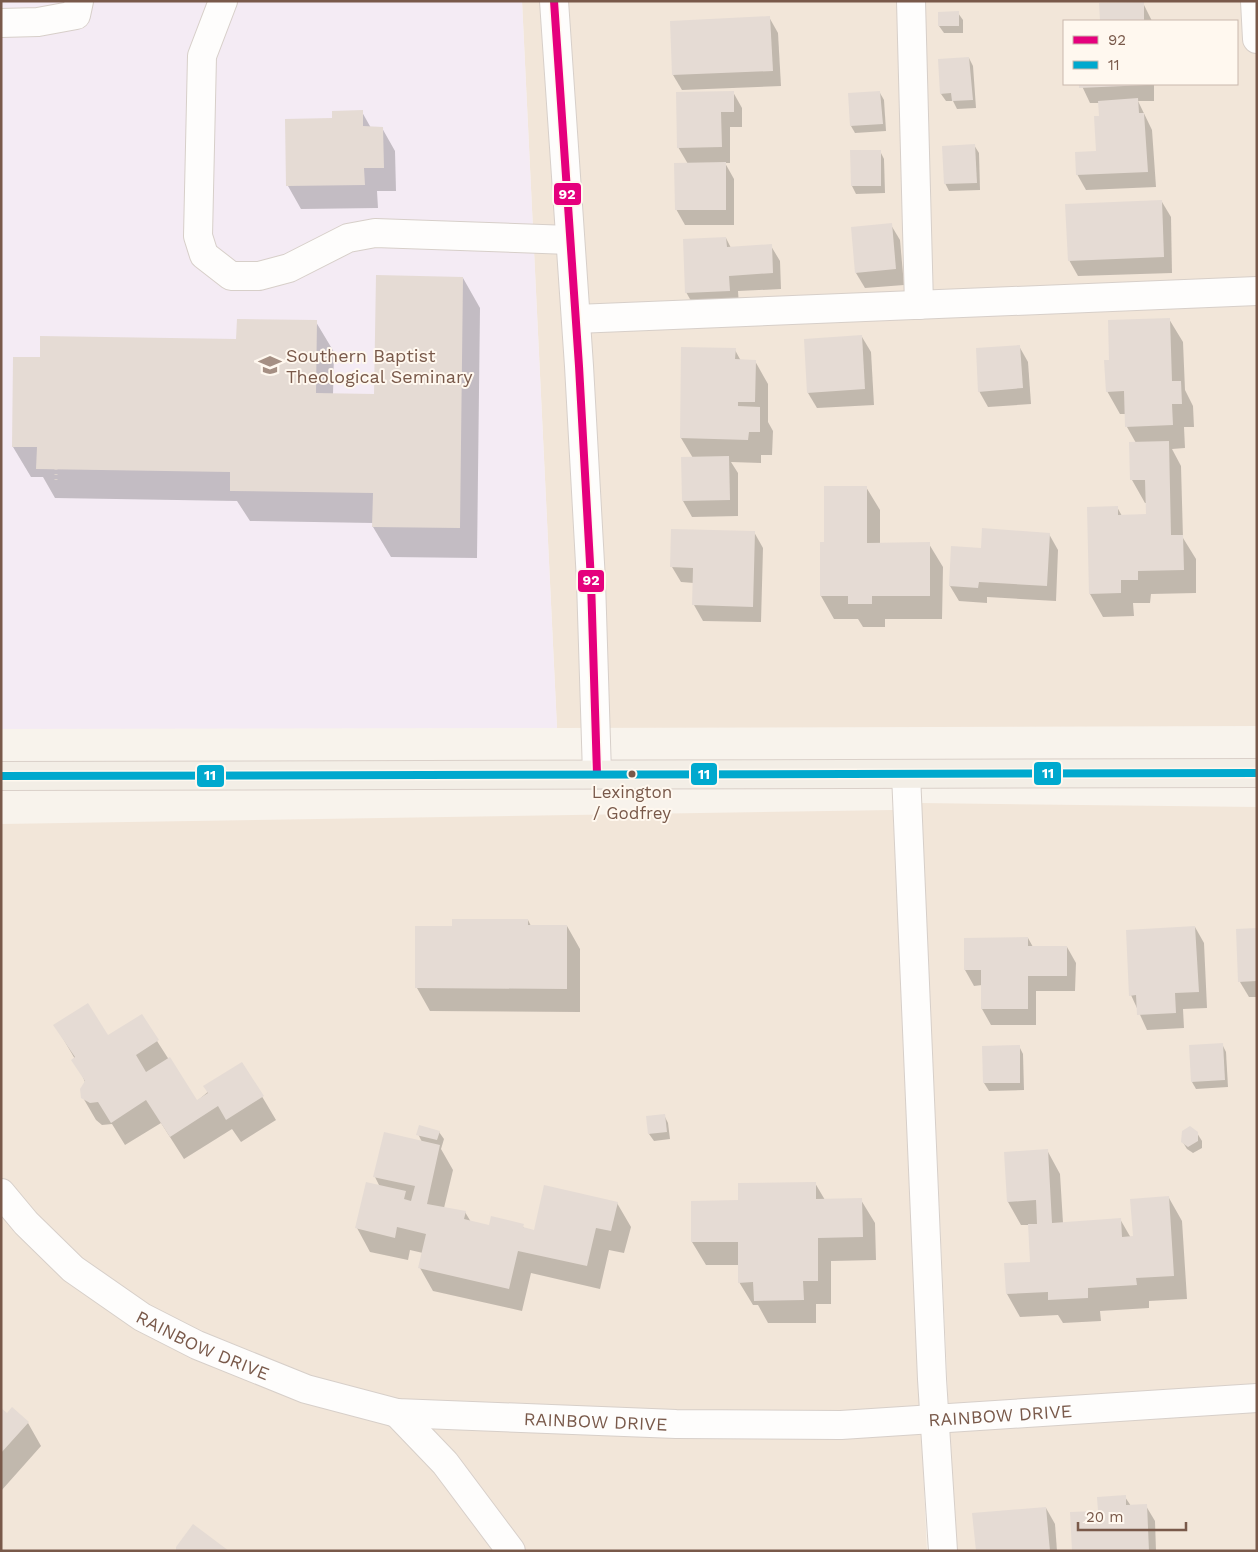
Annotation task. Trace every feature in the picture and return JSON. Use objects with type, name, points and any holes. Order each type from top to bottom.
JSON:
[{"type":"main road","points":[[1,776],[1257,774]]},
{"type":"street","points":[[1,23],[38,22],[76,15],[79,1]]},
{"type":"street","points":[[223,1],[202,56],[198,236],[204,255],[231,276],[259,276],[289,268],[348,238],[374,233],[570,240]]},
{"type":"street","points":[[554,1],[576,320],[591,581],[597,774]]},
{"type":"street","points":[[911,1],[918,305]]},
{"type":"street","points":[[1255,1],[1257,39]]},
{"type":"street","points":[[576,320],[1257,291]]},
{"type":"street","points":[[906,774],[934,1418],[943,1551]]},
{"type":"street","name":"RAINBOW DRIVE","points":[[1,1193],[26,1223],[73,1269],[142,1317],[197,1345],[306,1389],[397,1413],[676,1424],[841,1425],[1257,1398]]},
{"type":"street","points":[[397,1413],[445,1463],[511,1551]]},
{"type":"path","points":[[56,469],[56,480]]},
{"type":"shaded area","name":"Southern Baptist Theological Seminary","points":[[1,1],[522,1],[557,728],[1,729]]},
{"type":"shaded area","points":[[522,1],[1257,1],[1257,726],[557,728]]},
{"type":"shaded area","points":[[921,803],[1257,807],[1257,1551],[955,1551]]},
{"type":"shaded area","points":[[893,810],[927,1551],[1,1551],[1,824]]},
{"type":"building","points":[[1144,2],[1144,20],[1100,20],[1099,3]]},
{"type":"building","points":[[959,11],[959,26],[938,26],[938,12]]},
{"type":"building","points":[[770,16],[773,71],[672,75],[670,21]]},
{"type":"building","points":[[969,57],[973,100],[952,101],[951,93],[940,94],[938,59]]},
{"type":"building","points":[[1079,85],[1147,85],[1079,88]]},
{"type":"building","points":[[734,91],[734,112],[721,112],[722,147],[677,148],[676,92]]},
{"type":"building","points":[[880,91],[883,124],[850,126],[848,93]]},
{"type":"building","points":[[1138,98],[1139,113],[1144,113],[1148,172],[1076,175],[1075,152],[1096,151],[1094,116],[1099,116],[1098,101]]},
{"type":"building","points":[[363,110],[363,126],[383,127],[384,168],[364,168],[365,185],[286,186],[285,119],[332,118],[332,111]]},
{"type":"building","points":[[975,144],[977,183],[944,184],[942,146]]},
{"type":"building","points":[[850,150],[881,150],[881,186],[851,186]]},
{"type":"building","points":[[726,162],[726,210],[675,210],[674,163]]},
{"type":"building","points":[[1162,200],[1164,257],[1068,261],[1065,204]]},
{"type":"building","points":[[892,223],[896,269],[855,273],[851,227]]},
{"type":"building","points":[[726,237],[727,247],[772,244],[773,273],[729,276],[730,291],[685,293],[683,239]]},
{"type":"building","points":[[376,275],[463,277],[460,528],[372,527],[373,493],[230,491],[230,472],[36,469],[37,447],[12,447],[13,357],[40,357],[40,336],[236,339],[237,319],[317,320],[316,393],[374,394]]},
{"type":"building","points":[[1170,318],[1172,381],[1181,381],[1182,404],[1172,404],[1173,425],[1125,427],[1124,391],[1106,392],[1104,360],[1109,360],[1108,320]]},
{"type":"building","points":[[862,335],[865,389],[807,393],[804,339]]},
{"type":"building","points":[[1020,345],[1023,388],[978,392],[976,348]]},
{"type":"building","points":[[681,347],[736,348],[735,359],[756,360],[755,402],[738,402],[738,406],[760,407],[760,432],[749,432],[748,440],[680,438]]},
{"type":"building","points":[[1169,441],[1171,535],[1183,535],[1184,570],[1138,571],[1138,580],[1121,580],[1121,593],[1089,594],[1087,507],[1118,506],[1118,515],[1146,514],[1145,480],[1130,480],[1129,442]]},
{"type":"building","points":[[729,456],[730,500],[682,501],[681,457]]},
{"type":"building","points":[[824,486],[867,486],[867,543],[930,542],[930,596],[872,596],[872,604],[848,604],[848,596],[820,596],[820,542],[824,542]]},
{"type":"building","points":[[982,528],[1050,533],[1047,586],[979,582],[978,588],[949,586],[951,546],[981,548]]},
{"type":"building","points":[[671,529],[755,531],[753,607],[692,605],[693,568],[670,567]]},
{"type":"building","points":[[452,919],[528,919],[528,925],[567,925],[567,989],[415,988],[415,926],[452,926]]},
{"type":"building","points":[[1195,926],[1199,992],[1175,993],[1176,1013],[1137,1015],[1136,995],[1129,996],[1126,930]]},
{"type":"building","points":[[1257,928],[1257,981],[1238,982],[1236,929]]},
{"type":"building","points":[[1028,937],[1028,946],[1067,946],[1067,976],[1028,976],[1028,1009],[981,1009],[981,970],[964,970],[964,938]]},
{"type":"building","points":[[88,1003],[108,1035],[142,1014],[159,1040],[136,1055],[146,1072],[170,1057],[197,1100],[208,1093],[203,1086],[242,1062],[264,1096],[226,1120],[218,1106],[170,1137],[146,1100],[111,1123],[98,1102],[90,1103],[81,1098],[80,1089],[85,1081],[71,1060],[75,1057],[53,1025]]},
{"type":"building","points":[[1223,1043],[1225,1080],[1191,1082],[1189,1045]]},
{"type":"building","points":[[1020,1045],[1020,1083],[983,1083],[982,1046]]},
{"type":"building","points":[[665,1114],[667,1132],[648,1134],[646,1116]]},
{"type":"building","points":[[419,1125],[440,1131],[437,1140],[416,1135]]},
{"type":"building","points":[[1190,1126],[1198,1132],[1198,1141],[1188,1147],[1181,1142],[1182,1131]]},
{"type":"building","points":[[384,1132],[440,1145],[427,1204],[466,1211],[464,1219],[489,1225],[491,1216],[524,1224],[523,1227],[534,1230],[544,1185],[618,1202],[611,1231],[596,1228],[587,1266],[518,1251],[509,1289],[418,1268],[426,1234],[397,1227],[395,1238],[355,1228],[366,1182],[406,1191],[404,1199],[411,1201],[415,1186],[373,1177]]},
{"type":"building","points":[[1048,1149],[1052,1223],[1121,1218],[1122,1237],[1133,1236],[1130,1199],[1169,1196],[1174,1276],[1136,1278],[1137,1285],[1088,1288],[1088,1298],[1048,1300],[1048,1292],[1006,1294],[1004,1263],[1030,1262],[1028,1224],[1037,1224],[1036,1200],[1007,1202],[1004,1152]]},
{"type":"building","points":[[816,1182],[816,1199],[862,1198],[863,1237],[818,1238],[818,1281],[803,1281],[804,1300],[754,1301],[753,1282],[738,1283],[738,1242],[691,1242],[691,1201],[738,1200],[738,1183]]},
{"type":"building","points":[[12,1407],[29,1422],[1,1453],[1,1408],[7,1413]]},
{"type":"building","points":[[1126,1495],[1126,1505],[1147,1504],[1149,1551],[1072,1551],[1070,1512],[1098,1511],[1097,1497]]},
{"type":"building","points":[[1046,1507],[1050,1551],[976,1551],[972,1513]]},
{"type":"building","points":[[193,1524],[229,1551],[176,1551],[176,1547]]},
{"type":"transit line","name":"92","points":[[554,1],[579,366],[591,581],[597,774]]},
{"type":"transit line","name":"11","points":[[1,776],[1257,773]]},
{"type":"place","name":"Southern Baptist Theological Seminary","points":[[270,365]]},
{"type":"place","name":"Lexington / Godfrey","points":[[632,774]]}]
